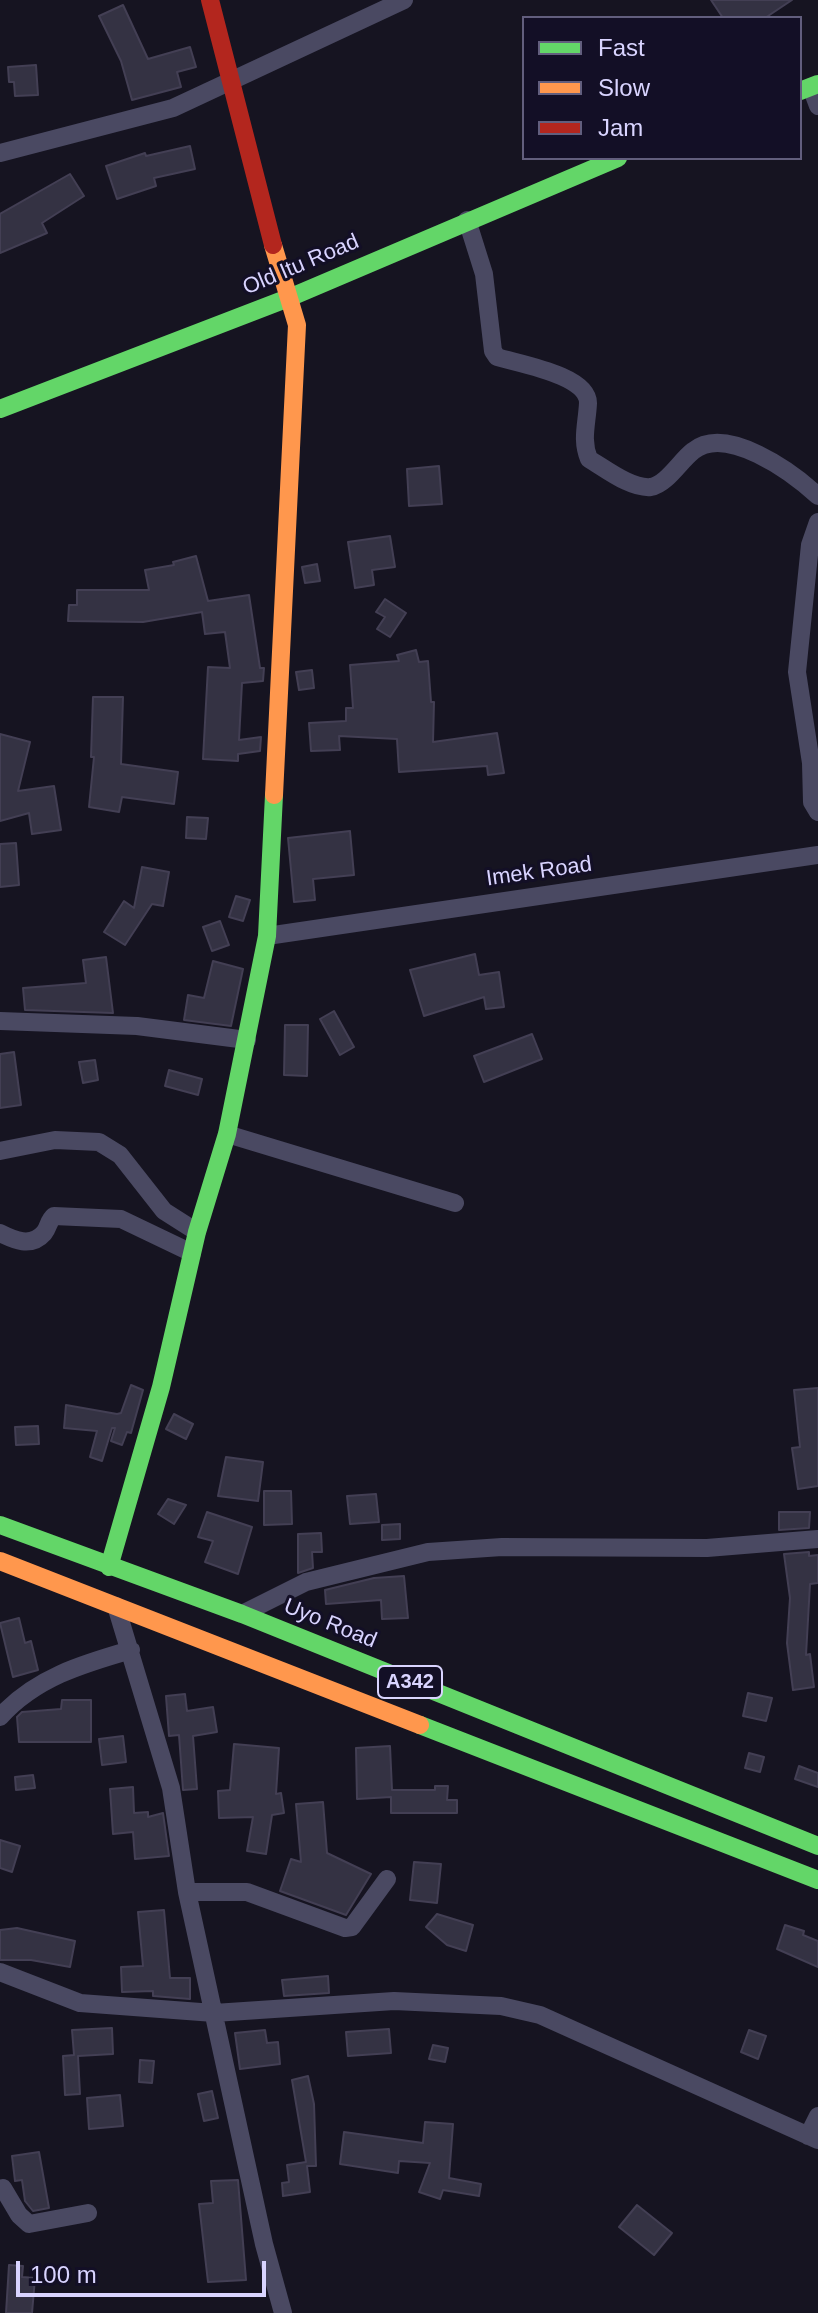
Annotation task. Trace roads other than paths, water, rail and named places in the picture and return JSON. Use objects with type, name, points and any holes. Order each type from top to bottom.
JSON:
[{"type":"main road","points":[[109,1567],[161,1387],[197,1232],[227,1134],[267,936],[297,325],[291,297],[264,217],[234,82],[210,0]]},
{"type":"main road","name":"Old Itu Road","points":[[0,409],[291,297],[613,160]]},
{"type":"main road","name":"Uyo Road","points":[[0,1525],[242,1614],[818,1846]]},
{"type":"main road","name":"A342","points":[[0,1561],[818,1880]]},
{"type":"street","points":[[0,153],[173,108],[404,0]]},
{"type":"street","points":[[810,87],[818,106]]},
{"type":"street","points":[[467,220],[484,274],[493,351],[497,357],[566,377],[585,392],[588,399],[583,442],[589,459],[637,486],[648,487],[658,485],[694,450],[708,441],[725,443],[766,457],[818,496]]},
{"type":"street","points":[[818,522],[810,545],[797,672],[811,763],[812,802],[818,812]]},
{"type":"street","name":"Imek Road","points":[[267,936],[818,855]]},
{"type":"street","points":[[0,1021],[137,1026],[247,1040]]},
{"type":"street","points":[[227,1134],[455,1203]]},
{"type":"street","points":[[0,1151],[55,1140],[99,1142],[128,1163],[164,1211],[197,1232]]},
{"type":"street","points":[[0,1233],[17,1241],[31,1241],[44,1232],[54,1216],[121,1219],[192,1253]]},
{"type":"street","points":[[242,1614],[306,1582],[428,1552],[502,1547],[707,1548],[818,1539]]},
{"type":"street","points":[[116,1606],[131,1650],[140,1696],[171,1788],[187,1892],[264,2244],[283,2313]]},
{"type":"street","points":[[0,1717],[37,1684],[84,1663],[131,1650]]},
{"type":"street","points":[[187,1892],[247,1892],[345,1928],[352,1927],[387,1879]]},
{"type":"street","points":[[0,1972],[80,2003],[214,2013],[394,2001],[501,2006],[540,2015],[813,2138],[818,2116]]},
{"type":"street","points":[[1,2183],[29,2224],[88,2213]]}]
